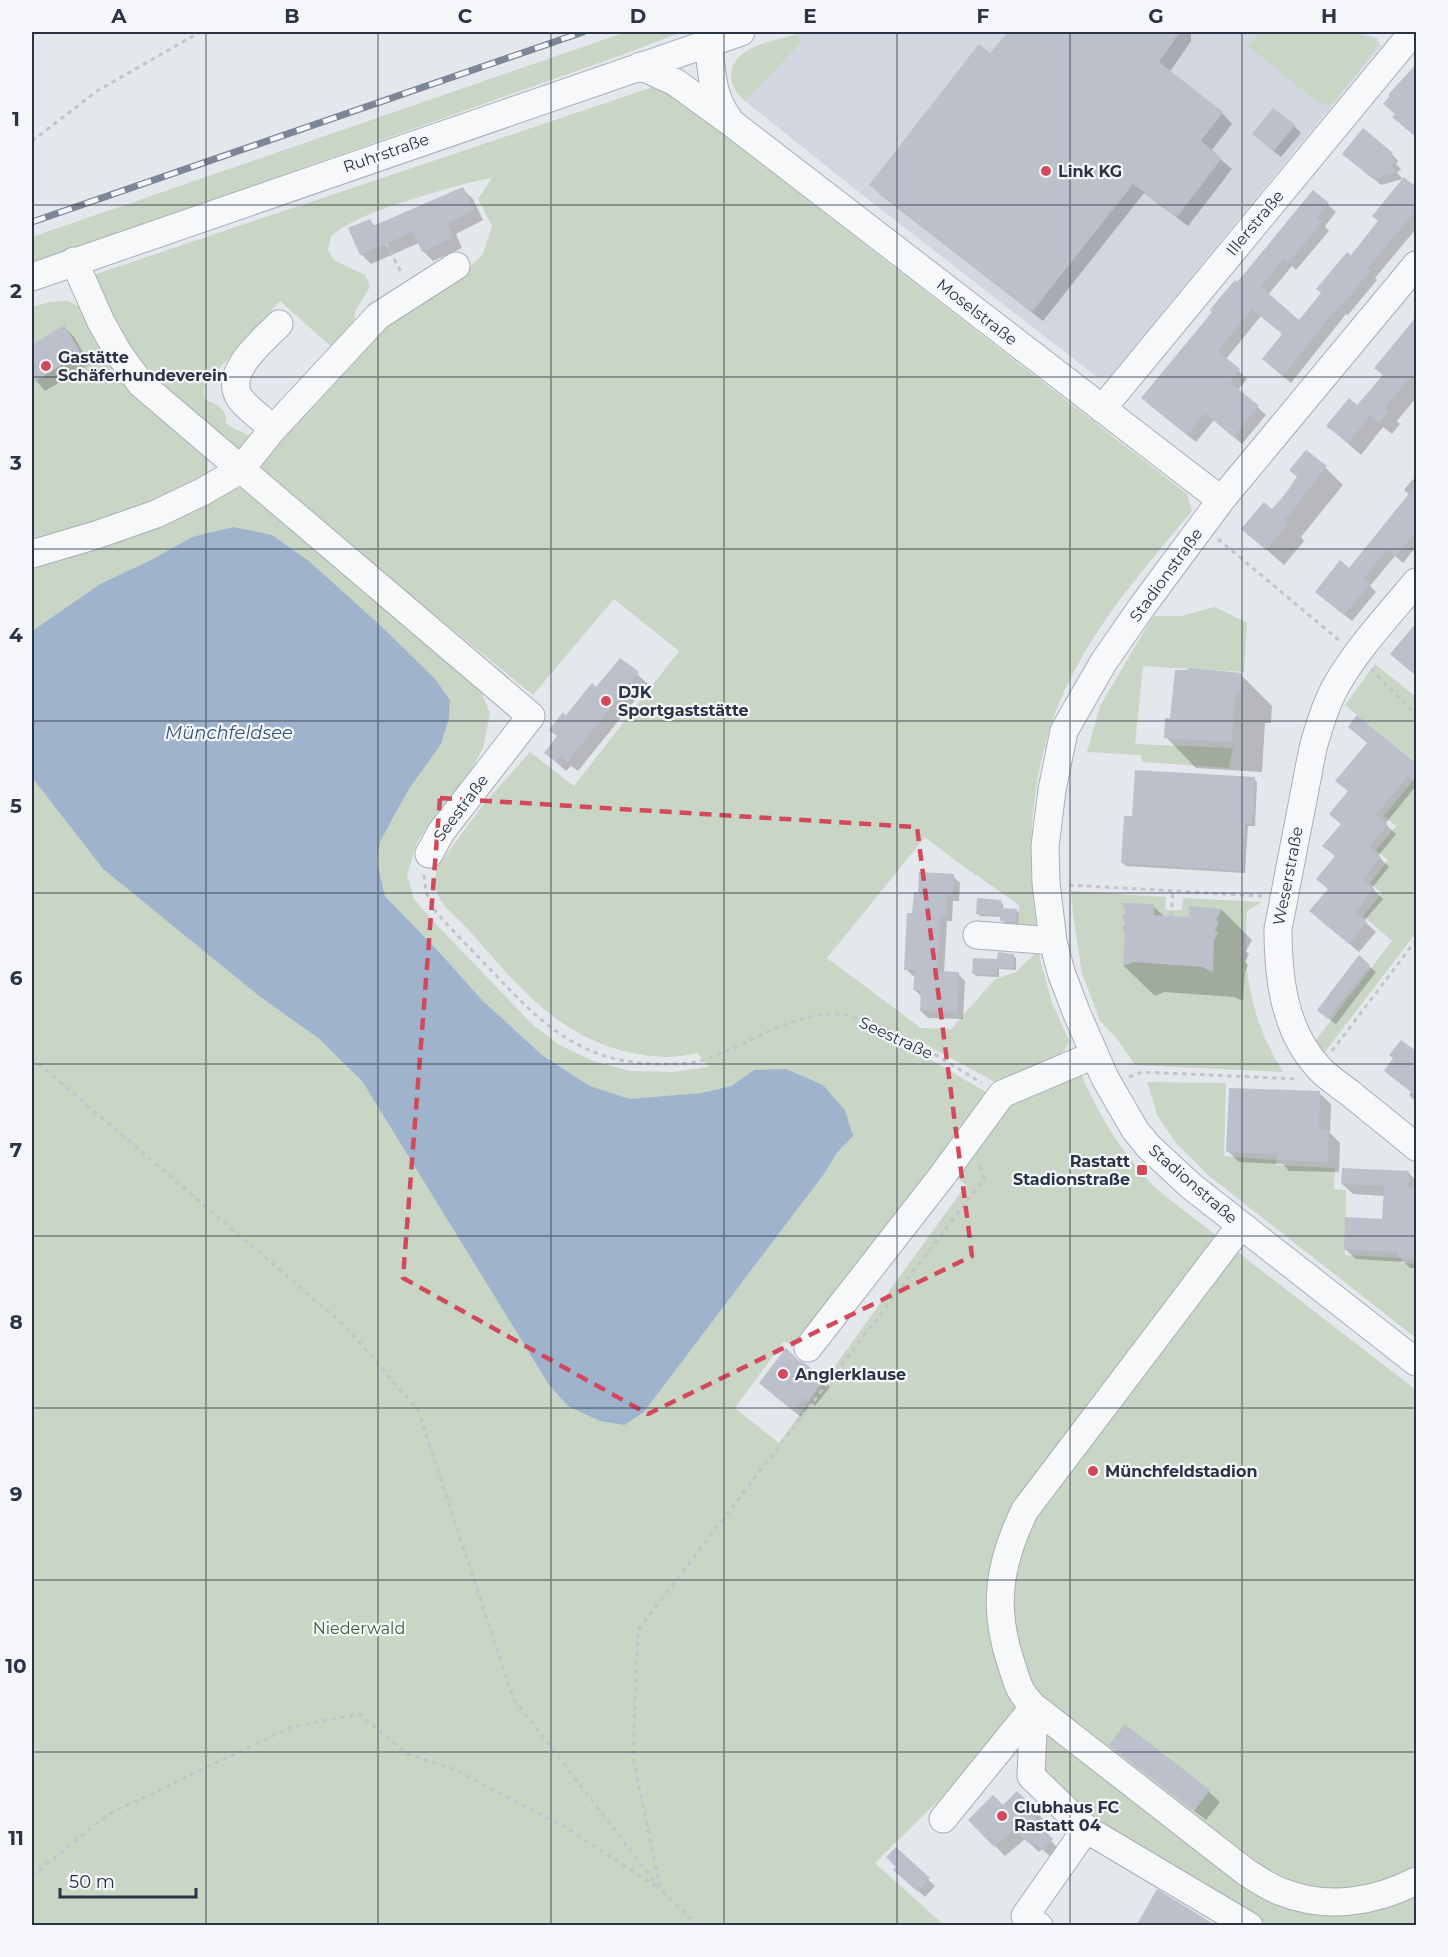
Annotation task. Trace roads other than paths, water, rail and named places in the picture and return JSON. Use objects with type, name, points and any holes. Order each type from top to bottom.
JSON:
[{"type":"street","name":"Ruhrstraße","points":[[32,277],[741,32]]},
{"type":"street","name":"Illerstraße","points":[[1102,409],[1410,37]]},
{"type":"street","name":"Moselstraße","points":[[708,42],[714,87],[720,106],[733,124]]},
{"type":"street","name":"Moselstraße","points":[[640,66],[675,82],[733,124],[1221,500]]},
{"type":"street","name":"Seestraße","points":[[74,261],[100,321],[119,354],[141,384],[531,717],[441,832],[429,854]]},
{"type":"street","name":"Stadionstraße","points":[[1416,265],[1221,500],[1103,663],[1064,731],[1052,789],[1045,846],[1046,883],[1053,941],[1069,993],[1105,1078],[1135,1130],[1149,1147],[1191,1186],[1416,1362]]},
{"type":"street","points":[[32,554],[156,514],[202,492],[240,470],[273,429],[363,330],[378,316],[456,266]]},
{"type":"street","points":[[273,429],[239,398],[235,386],[242,363],[279,324]]},
{"type":"street","name":"Weserstraße","points":[[1416,582],[1356,654],[1336,685],[1321,719],[1313,748],[1278,929],[1278,957],[1282,987],[1292,1024],[1301,1042],[1318,1068],[1416,1147]]},
{"type":"street","points":[[977,935],[1053,941]]},
{"type":"street","points":[[808,1348],[942,1176],[1002,1094],[1094,1055]]},
{"type":"street","points":[[1241,1226],[1025,1510],[1011,1539],[1003,1571],[999,1607],[1006,1648],[1021,1695],[1246,1872],[1282,1892],[1319,1902],[1355,1902],[1395,1892],[1416,1881]]},
{"type":"street","points":[[943,1819],[1034,1707]]},
{"type":"street","points":[[1034,1707],[1031,1776],[1086,1829],[1249,1926]]},
{"type":"street","points":[[1039,1926],[1025,1917],[1086,1829]]},
{"type":"water","name":"Münchfeldsee","points":[[234,527],[272,535],[310,562],[435,679],[450,700],[449,718],[441,744],[409,789],[394,816],[380,842],[377,862],[385,896],[482,1000],[542,1055],[590,1086],[630,1099],[701,1093],[731,1086],[754,1070],[786,1069],[823,1085],[845,1110],[853,1136],[837,1153],[824,1174],[644,1412],[625,1425],[600,1421],[568,1406],[549,1385],[362,1081],[318,1038],[259,996],[103,869],[34,780],[32,767],[32,631],[100,584],[151,560],[192,537]]},
{"type":"railway","points":[[32,222],[583,32]]},
{"type":"place","name":"Link KG","points":[[1046,171]]},
{"type":"place","name":"Gastätte Schäferhundeverein","points":[[46,366]]},
{"type":"place","name":"DJK Sportgaststätte","points":[[606,701]]},
{"type":"place","name":"Rastatt Stadionstraße","points":[[1142,1170]]},
{"type":"place","name":"Anglerklause","points":[[783,1374]]},
{"type":"place","name":"Münchfeldstadion","points":[[1093,1471]]},
{"type":"place","name":"Clubhaus FC Rastatt 04","points":[[1002,1816]]},
{"type":"park label","name":"Niederwald","points":[[359,1628]]}]
